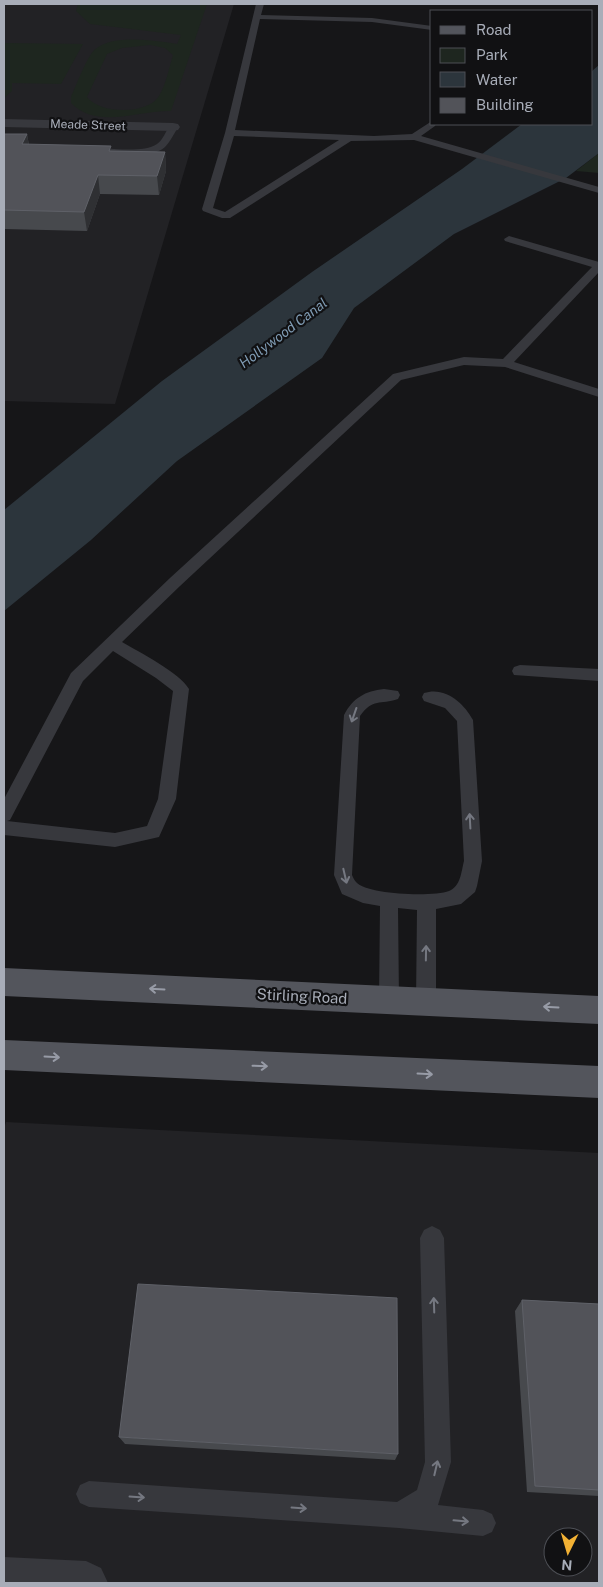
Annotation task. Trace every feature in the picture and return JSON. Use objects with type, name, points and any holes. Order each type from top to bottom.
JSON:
[{"type":"main road","name":"Stirling Road","points":[[4,982],[599,1010]]},
{"type":"main road","points":[[4,1055],[599,1082]]},
{"type":"street","name":"Meade Street","points":[[4,123],[172,127]]},
{"type":"street","points":[[4,1578],[86,1583]]},
{"type":"lane","points":[[260,4],[230,133],[207,209],[226,216],[348,138]]},
{"type":"lane","points":[[258,17],[372,20],[430,28]]},
{"type":"lane","points":[[414,137],[431,125]]},
{"type":"lane","points":[[73,149],[137,151],[153,149],[160,146],[172,127]]},
{"type":"lane","points":[[230,133],[348,138],[414,137],[599,190]]},
{"type":"lane","points":[[506,364],[599,266],[509,239]]},
{"type":"lane","points":[[4,815],[77,677],[175,582],[397,377],[464,361],[506,364],[599,393]]},
{"type":"lane","points":[[4,828],[115,840],[153,832],[167,799],[181,688],[112,643]]},
{"type":"lane","points":[[520,670],[599,675]]},
{"type":"lane","points":[[392,694],[371,696],[360,702],[352,715],[343,875],[349,888],[363,895],[389,900],[427,902],[454,898],[468,886],[473,861],[465,720],[456,706],[442,699],[430,697]]},
{"type":"lane","points":[[389,900],[389,1000]]},
{"type":"lane","points":[[426,1002],[427,902]]},
{"type":"lane","points":[[398,1515],[428,1498],[438,1462],[432,1238]]},
{"type":"lane","points":[[89,1494],[398,1515],[484,1523]]},
{"type":"shaded area","points":[[4,4],[234,4],[115,404],[4,401]]},
{"type":"shaded area","points":[[6,1122],[599,1153],[599,1583],[4,1583],[4,1129]]},
{"type":"green space","points":[[78,4],[207,4],[171,111],[119,117],[93,116],[81,111],[71,103],[71,97],[85,64],[98,47],[119,40],[144,40],[177,44],[181,35],[90,24],[76,11]],"holes":[[[150,45],[165,48],[173,55],[164,87],[153,102],[145,107],[123,110],[102,107],[93,103],[87,97],[107,54],[122,48]]]},
{"type":"green space","points":[[4,43],[83,44],[61,84],[12,83],[12,91],[4,98]]},
{"type":"green space","points":[[599,153],[599,173],[576,171]]},
{"type":"water","name":"Hollywood Canal","points":[[599,65],[599,153],[566,178],[454,234],[354,308],[322,358],[177,461],[91,540],[4,611],[4,510],[162,381],[312,272],[462,169],[521,125],[593,125],[593,70]]},
{"type":"building","points":[[4,134],[27,134],[22,144],[111,146],[109,151],[165,152],[157,176],[98,175],[84,212],[4,210]]},
{"type":"building","points":[[138,1284],[397,1298],[398,1454],[119,1437]]},
{"type":"building","points":[[522,1300],[599,1304],[599,1490],[535,1486]]}]
